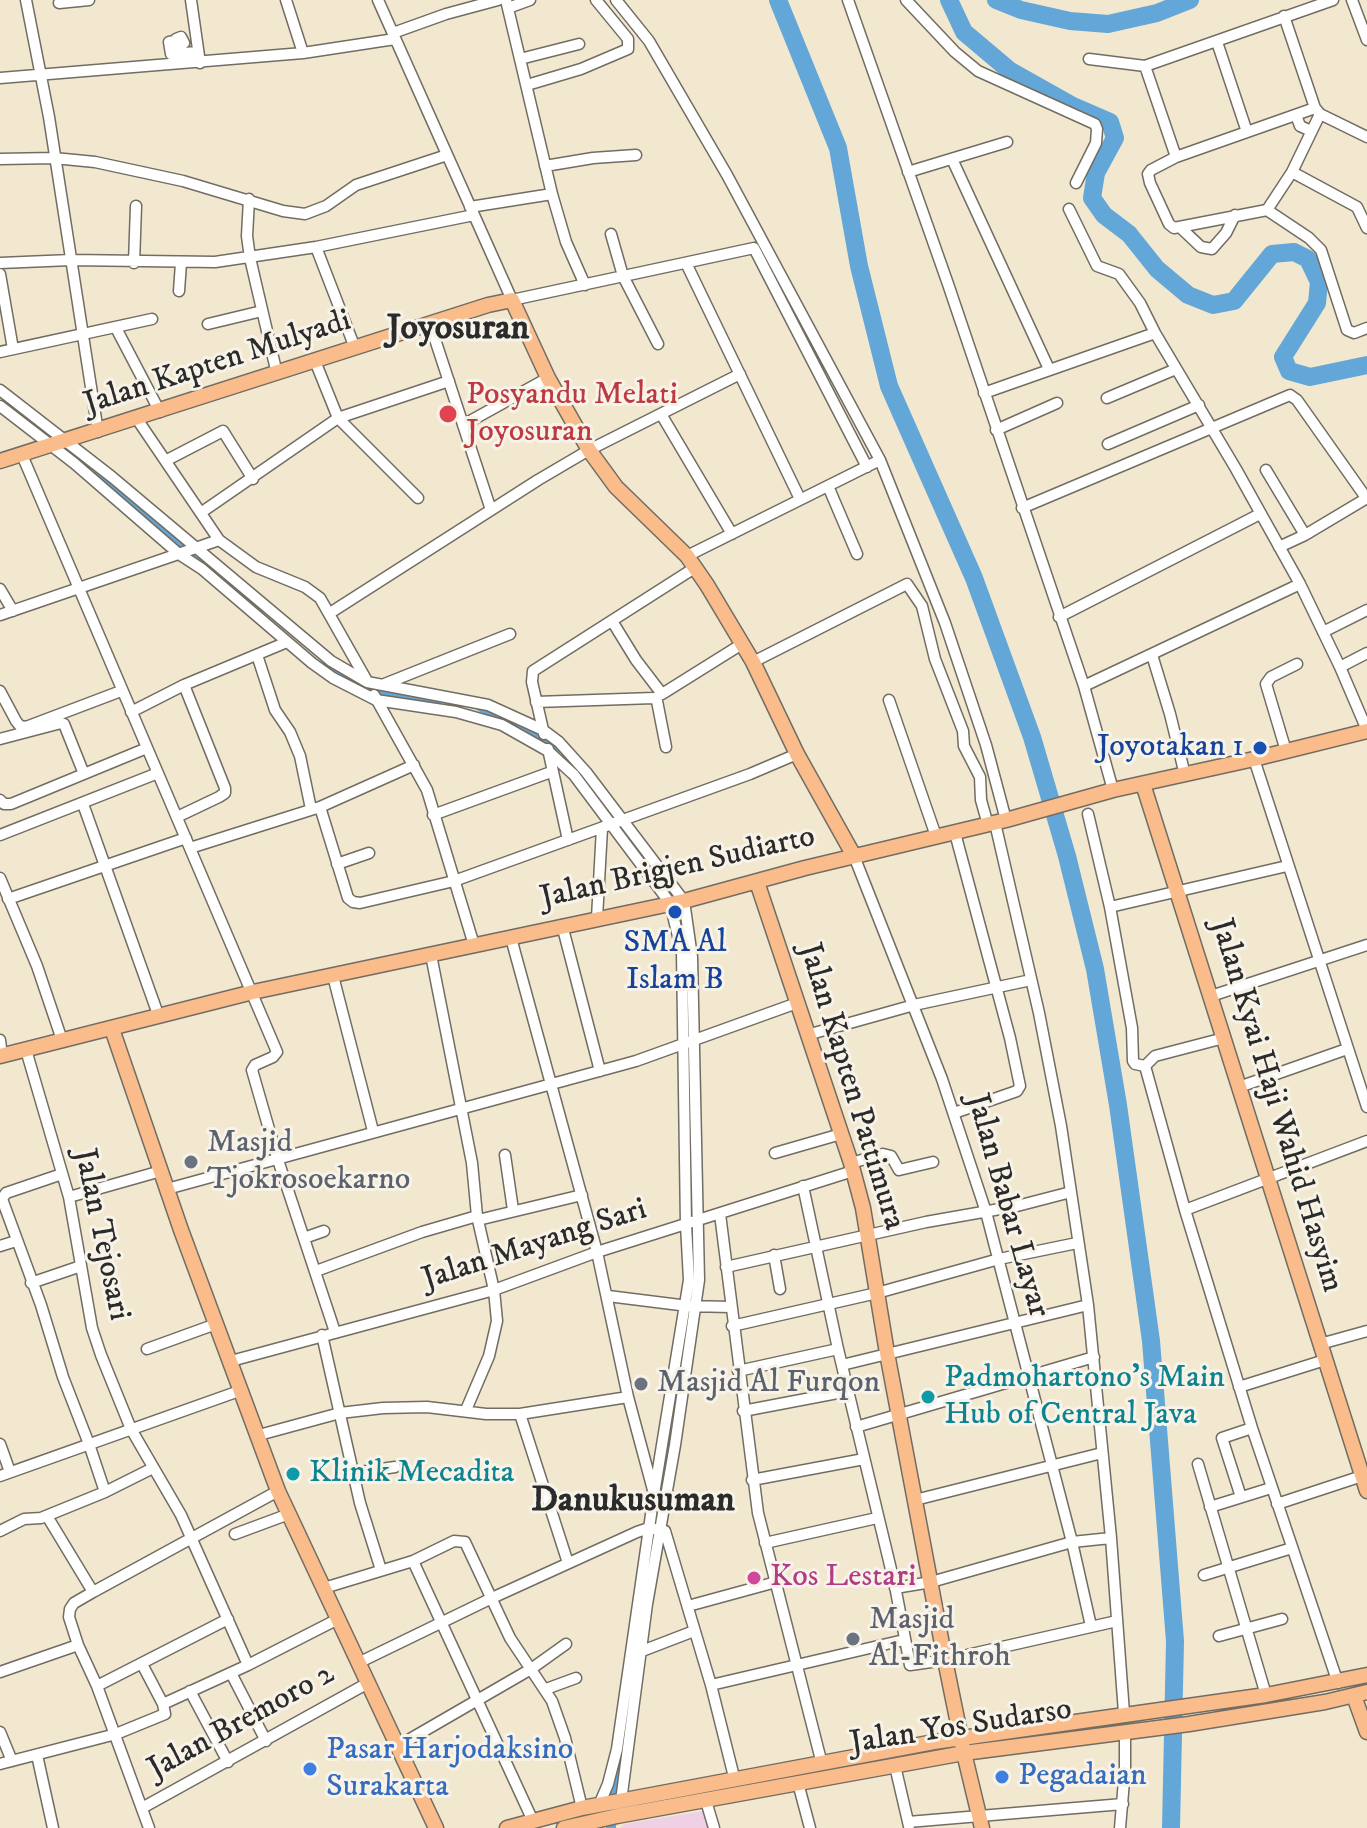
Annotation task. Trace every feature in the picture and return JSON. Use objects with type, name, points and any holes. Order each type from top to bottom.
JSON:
[{"type":"main road","name":"Jalan Kapten Mulyadi","points":[[0,461],[512,300]]},
{"type":"main road","points":[[512,300],[548,378],[589,450],[616,487],[691,562],[742,644],[797,754],[854,856]]},
{"type":"main road","name":"Jalan Brigjen Sudiarto","points":[[1,1056],[253,992],[677,902],[996,823],[1113,790],[1367,730]]},
{"type":"main road","name":"Jalan Kyai Haji Wahid Hasyim","points":[[1143,784],[1365,1483]]},
{"type":"main road","name":"Jalan Kapten Pattimura","points":[[757,882],[852,1167],[868,1235],[945,1660],[981,1822]]},
{"type":"main road","points":[[112,1029],[278,1491],[436,1828]]},
{"type":"main road","name":"Jalan Yos Sudarso","points":[[564,1828],[607,1812],[822,1764],[961,1738],[1266,1695],[1367,1675]]},
{"type":"main road","points":[[1360,1694],[1367,1732]]},
{"type":"main road","name":"Jalan Yos Sudarso","points":[[512,1827],[582,1808],[607,1812],[706,1801],[964,1753],[1189,1724],[1360,1694]]},
{"type":"street","points":[[26,0],[98,432]]},
{"type":"street","points":[[59,3],[89,0]]},
{"type":"street","points":[[191,0],[183,44],[198,58]]},
{"type":"street","points":[[286,0],[303,53]]},
{"type":"street","points":[[378,0],[512,300],[754,248],[867,467]]},
{"type":"street","points":[[0,78],[198,58],[303,53],[394,36],[446,14],[498,0]]},
{"type":"street","points":[[530,0],[507,4],[552,194],[566,242],[585,285]]},
{"type":"street","points":[[527,85],[581,69],[628,49],[628,39],[596,0]]},
{"type":"street","points":[[616,0],[649,41],[727,175],[880,460],[955,651],[986,745],[996,823],[1061,1126],[1088,1305],[1111,1538],[1124,1713]]},
{"type":"street","points":[[848,0],[1084,686],[1113,790]]},
{"type":"street","points":[[906,0],[955,52],[978,71],[1095,124],[1096,143],[1076,183]]},
{"type":"street","points":[[1089,59],[1145,66],[1333,0]]},
{"type":"street","points":[[1352,0],[1367,40]]},
{"type":"street","points":[[1267,210],[1292,172],[1318,111],[1284,16]]},
{"type":"street","points":[[1217,42],[1247,132]]},
{"type":"street","points":[[520,59],[579,44]]},
{"type":"street","points":[[1145,66],[1176,157]]},
{"type":"street","points":[[1235,215],[1226,233],[1212,249],[1201,247],[1181,228],[1169,224],[1148,174],[1176,157],[1296,115],[1318,111],[1367,136]]},
{"type":"street","points":[[1296,115],[1300,126],[1311,131]]},
{"type":"street","points":[[908,172],[1007,142]]},
{"type":"street","points":[[0,159],[54,158],[95,162],[305,214],[326,206],[356,185],[447,155]]},
{"type":"street","points":[[545,166],[636,155]]},
{"type":"street","points":[[952,159],[1049,369]]},
{"type":"street","points":[[1292,172],[1357,207],[1367,228]]},
{"type":"street","points":[[0,263],[71,260],[181,263],[250,258],[316,247],[552,194]]},
{"type":"street","points":[[249,199],[250,258],[277,374]]},
{"type":"street","points":[[134,263],[136,206]]},
{"type":"street","points":[[1069,209],[1097,266],[1119,274],[1140,303],[1199,405],[1300,584],[1367,730]]},
{"type":"street","points":[[1181,228],[1267,210],[1309,238],[1321,250],[1347,330],[1354,333],[1367,328]]},
{"type":"street","points":[[611,234],[623,276],[658,344]]},
{"type":"street","points":[[316,247],[355,348]]},
{"type":"street","points":[[179,291],[181,263]]},
{"type":"street","points":[[686,263],[800,499]]},
{"type":"street","points":[[0,274],[13,349]]},
{"type":"street","points":[[208,324],[262,311]]},
{"type":"street","points":[[0,352],[152,319]]},
{"type":"street","points":[[430,324],[491,510]]},
{"type":"street","points":[[116,328],[160,412]]},
{"type":"street","points":[[984,393],[1155,333]]},
{"type":"street","points":[[315,361],[338,418],[418,498]]},
{"type":"street","points":[[1107,398],[1176,369]]},
{"type":"street","points":[[330,613],[589,450],[740,374]]},
{"type":"street","points":[[463,425],[548,378]]},
{"type":"street","points":[[202,512],[338,418],[449,381]]},
{"type":"street","points":[[0,390],[91,477],[331,661],[368,683],[488,705],[544,733],[573,756],[614,823],[597,918]]},
{"type":"street","points":[[1022,508],[1285,396],[1293,397],[1367,499],[1279,547]]},
{"type":"street","points":[[996,430],[1057,403]]},
{"type":"street","points":[[1108,444],[1199,405]]},
{"type":"street","points":[[0,406],[58,444],[333,678],[375,698],[485,719],[548,749],[574,775],[677,902],[689,1042],[693,1223],[689,1280],[691,1306],[617,1749],[608,1784],[607,1812]]},
{"type":"street","points":[[661,414],[732,534]]},
{"type":"street","points":[[137,419],[219,540],[256,567],[313,592],[330,613],[427,790],[474,945]]},
{"type":"street","points":[[167,460],[223,431],[253,479]]},
{"type":"street","points":[[22,455],[277,1052],[252,1070],[277,1157],[335,1332]]},
{"type":"street","points":[[568,840],[532,672],[612,621],[732,534],[880,460]]},
{"type":"street","points":[[1266,470],[1305,535]]},
{"type":"street","points":[[828,486],[857,554]]},
{"type":"street","points":[[1059,617],[1260,514]]},
{"type":"street","points":[[0,615],[219,540]]},
{"type":"street","points":[[753,662],[907,584],[922,606],[935,659],[963,731],[964,746],[980,777],[981,800],[996,823]]},
{"type":"street","points":[[1084,686],[1300,584]]},
{"type":"street","points":[[0,589],[13,611]]},
{"type":"street","points":[[1323,632],[1367,610]]},
{"type":"street","points":[[612,621],[662,694],[742,644]]},
{"type":"street","points":[[382,685],[510,634]]},
{"type":"street","points":[[131,712],[184,685],[287,642]]},
{"type":"street","points":[[1340,667],[1367,653]]},
{"type":"street","points":[[257,655],[275,710],[290,732],[300,756],[348,898],[353,902],[454,881],[797,754]]},
{"type":"street","points":[[1152,655],[1185,775]]},
{"type":"street","points":[[1286,751],[1266,684],[1271,677],[1297,664]]},
{"type":"street","points":[[177,817],[225,793],[184,685]]},
{"type":"street","points":[[0,691],[16,721],[26,727],[121,691]]},
{"type":"street","points":[[536,702],[654,698],[666,747]]},
{"type":"street","points":[[889,700],[936,836]]},
{"type":"street","points":[[0,739],[64,724],[82,769]]},
{"type":"street","points":[[0,800],[11,804],[147,748]]},
{"type":"street","points":[[1254,759],[1367,1107]]},
{"type":"street","points":[[8,899],[106,867],[316,808],[414,765]]},
{"type":"street","points":[[433,815],[551,772]]},
{"type":"street","points":[[0,835],[158,773]]},
{"type":"street","points":[[83,804],[159,1017]]},
{"type":"street","points":[[1088,814],[1110,907],[1132,1028],[1133,1061],[1145,1066]]},
{"type":"street","points":[[954,1113],[1019,1089],[1010,1038],[955,833]]},
{"type":"street","points":[[337,864],[369,853]]},
{"type":"street","name":"Jalan Babar Layar","points":[[854,856],[914,1005],[986,1212],[1091,1626]]},
{"type":"street","points":[[1110,907],[1287,866]]},
{"type":"street","points":[[0,878],[37,966],[62,1040]]},
{"type":"street","points":[[562,925],[600,1071]]},
{"type":"street","points":[[511,938],[597,1252],[628,1397],[654,1494]]},
{"type":"street","points":[[1211,996],[1367,945]]},
{"type":"street","points":[[431,955],[472,1163],[477,1218],[494,1290],[497,1321],[494,1339],[466,1410]]},
{"type":"street","points":[[333,976],[373,1131]]},
{"type":"street","points":[[807,1035],[914,1005],[1031,980]]},
{"type":"street","points":[[167,1189],[600,1071],[797,1003]]},
{"type":"street","points":[[1145,1066],[1155,1056],[1224,1038]]},
{"type":"street","points":[[0,1040],[1,1056]]},
{"type":"street","points":[[1239,1087],[1347,1049]]},
{"type":"street","name":"Jalan Tejosari","points":[[26,1050],[69,1197],[92,1328],[131,1429],[192,1539],[248,1665]]},
{"type":"street","points":[[1145,1066],[1185,1210],[1271,1488],[1343,1682],[1360,1694]]},
{"type":"street","points":[[775,1153],[841,1134]]},
{"type":"street","points":[[1185,1210],[1367,1141]]},
{"type":"street","name":"Jalan Mayang Sari","points":[[231,1361],[494,1290],[597,1252],[803,1186],[883,1154],[891,1156],[899,1170],[933,1162]]},
{"type":"street","points":[[505,1155],[513,1210]]},
{"type":"street","points":[[69,1197],[161,1171]]},
{"type":"street","points":[[62,1174],[2,1196],[105,1492]]},
{"type":"street","points":[[803,1186],[910,1665],[1117,1621]]},
{"type":"street","points":[[726,1267],[1071,1192]]},
{"type":"street","points":[[316,1271],[370,1250],[477,1218],[582,1195]]},
{"type":"street","points":[[720,1214],[752,1480],[765,1543],[822,1764]]},
{"type":"street","points":[[304,1238],[324,1231]]},
{"type":"street","points":[[0,1246],[16,1241]]},
{"type":"street","points":[[732,1326],[877,1293],[999,1259],[1077,1243]]},
{"type":"street","points":[[774,1255],[780,1289]]},
{"type":"street","points":[[31,1283],[81,1266]]},
{"type":"street","points":[[608,1296],[691,1306],[731,1307]]},
{"type":"street","points":[[842,1365],[1088,1305]]},
{"type":"street","points":[[607,1812],[642,1651],[655,1529],[654,1494],[691,1306]]},
{"type":"street","points":[[147,1349],[216,1324]]},
{"type":"street","points":[[1320,1344],[1367,1331]]},
{"type":"street","points":[[322,1335],[353,1473],[381,1570]]},
{"type":"street","points":[[738,1371],[838,1349]]},
{"type":"street","points":[[856,1427],[1094,1357]]},
{"type":"street","points":[[1239,1387],[1325,1360]]},
{"type":"street","points":[[0,1444],[5,1474],[242,1390]]},
{"type":"street","points":[[743,1411],[848,1391]]},
{"type":"street","points":[[259,1435],[340,1413],[397,1407],[520,1414],[628,1397]]},
{"type":"street","points":[[520,1414],[568,1563]]},
{"type":"street","points":[[1241,1497],[1222,1438],[1252,1428]]},
{"type":"street","points":[[915,1500],[1102,1453]]},
{"type":"street","points":[[752,1480],[864,1459]]},
{"type":"street","points":[[1198,1464],[1266,1695]]},
{"type":"street","points":[[353,1473],[395,1467]]},
{"type":"street","points":[[0,1531],[27,1518],[47,1516],[153,1468]]},
{"type":"street","points":[[1277,1504],[1365,1483]]},
{"type":"street","points":[[1210,1507],[1271,1488]]},
{"type":"street","points":[[149,1828],[116,1734],[78,1645],[69,1617],[70,1609],[74,1603],[93,1592],[278,1491]]},
{"type":"street","points":[[235,1534],[289,1514]]},
{"type":"street","points":[[47,1516],[93,1592]]},
{"type":"street","points":[[765,1543],[877,1518]]},
{"type":"street","points":[[358,1663],[568,1563],[655,1529],[667,1533],[735,1781]]},
{"type":"street","points":[[895,1588],[931,1582],[1072,1542],[1111,1538]]},
{"type":"street","points":[[324,1588],[413,1561],[461,1540],[470,1549],[510,1638],[546,1689],[565,1738],[582,1808]]},
{"type":"street","points":[[1204,1575],[1292,1548]]},
{"type":"street","points":[[413,1561],[533,1821]]},
{"type":"street","points":[[688,1606],[776,1582]]},
{"type":"street","points":[[97,1686],[228,1619]]},
{"type":"street","points":[[163,1704],[338,1619]]},
{"type":"street","points":[[1219,1636],[1282,1619]]},
{"type":"street","points":[[642,1651],[694,1631]]},
{"type":"street","points":[[711,1685],[904,1640]]},
{"type":"street","points":[[398,1746],[479,1701],[566,1644]]},
{"type":"street","points":[[0,1672],[78,1645]]},
{"type":"street","points":[[0,1764],[116,1734],[165,1714],[142,1664]]},
{"type":"street","points":[[231,1673],[266,1741]]},
{"type":"street","points":[[546,1689],[576,1678]]},
{"type":"street","name":"Jalan Bremoro 2","points":[[142,1808],[368,1683]]},
{"type":"street","points":[[190,1691],[228,1762]]},
{"type":"street","points":[[1120,1828],[1125,1731]]},
{"type":"street","points":[[0,1732],[12,1761]]},
{"type":"street","points":[[37,1755],[53,1828]]},
{"type":"street","points":[[895,1766],[909,1825],[981,1822],[1123,1804]]},
{"type":"street","points":[[798,1783],[810,1828]]},
{"type":"street","points":[[706,1801],[714,1828]]},
{"type":"shaded area","points":[[704,1811],[710,1828],[620,1828],[625,1824]]},
{"type":"waterway","points":[[778,0],[838,148],[859,266],[889,386],[974,578],[1032,737],[1067,856],[1095,969],[1118,1105],[1151,1341],[1175,1641],[1171,1828]]},
{"type":"waterway","points":[[949,0],[964,32],[1009,70],[1073,106],[1110,122],[1115,138],[1096,173],[1092,198],[1104,215],[1129,234],[1157,269],[1188,295],[1213,305],[1234,301],[1272,254],[1294,252],[1308,259],[1319,282],[1317,303],[1283,357],[1289,371],[1310,377],[1367,365]]},
{"type":"waterway","points":[[996,0],[1021,10],[1070,21],[1108,24],[1157,13],[1190,0]]},
{"type":"waterway","points":[[8,402],[75,458]]},
{"type":"waterway","points":[[97,476],[204,566]]},
{"type":"waterway","points":[[333,673],[371,691],[437,700]]},
{"type":"waterway","points":[[480,706],[541,739],[555,751]]},
{"type":"waterway","points":[[578,773],[612,813]]},
{"type":"waterway","points":[[690,1105],[694,1265]]},
{"type":"waterway","points":[[654,1538],[679,1388]]},
{"type":"waterway","points":[[611,1828],[621,1771]]},
{"type":"place","name":"Posyandu Melati Joyosuran","points":[[448,414]]},
{"type":"place","name":"Joyotakan 1","points":[[1260,748]]},
{"type":"place","name":"SMA Al Islam B","points":[[675,912]]},
{"type":"place","name":"Masjid Tjokrosoekarno","points":[[191,1162]]},
{"type":"place","name":"Masjid Al Furqon","points":[[641,1384]]},
{"type":"place","name":"Padmohartono's Main Hub of Central Java","points":[[928,1397]]},
{"type":"place","name":"Klinik Mecadita","points":[[293,1474]]},
{"type":"place","name":"Kos Lestari","points":[[754,1578]]},
{"type":"place","name":"Masjid Al-Fithroh","points":[[853,1639]]},
{"type":"place","name":"Pasar Harjodaksino Surakarta","points":[[310,1769]]},
{"type":"place","name":"Pegadaian","points":[[1002,1777]]},
{"type":"district","name":"Joyosuran","points":[[458,331]]},
{"type":"district","name":"Danukusuman","points":[[633,1503]]}]
